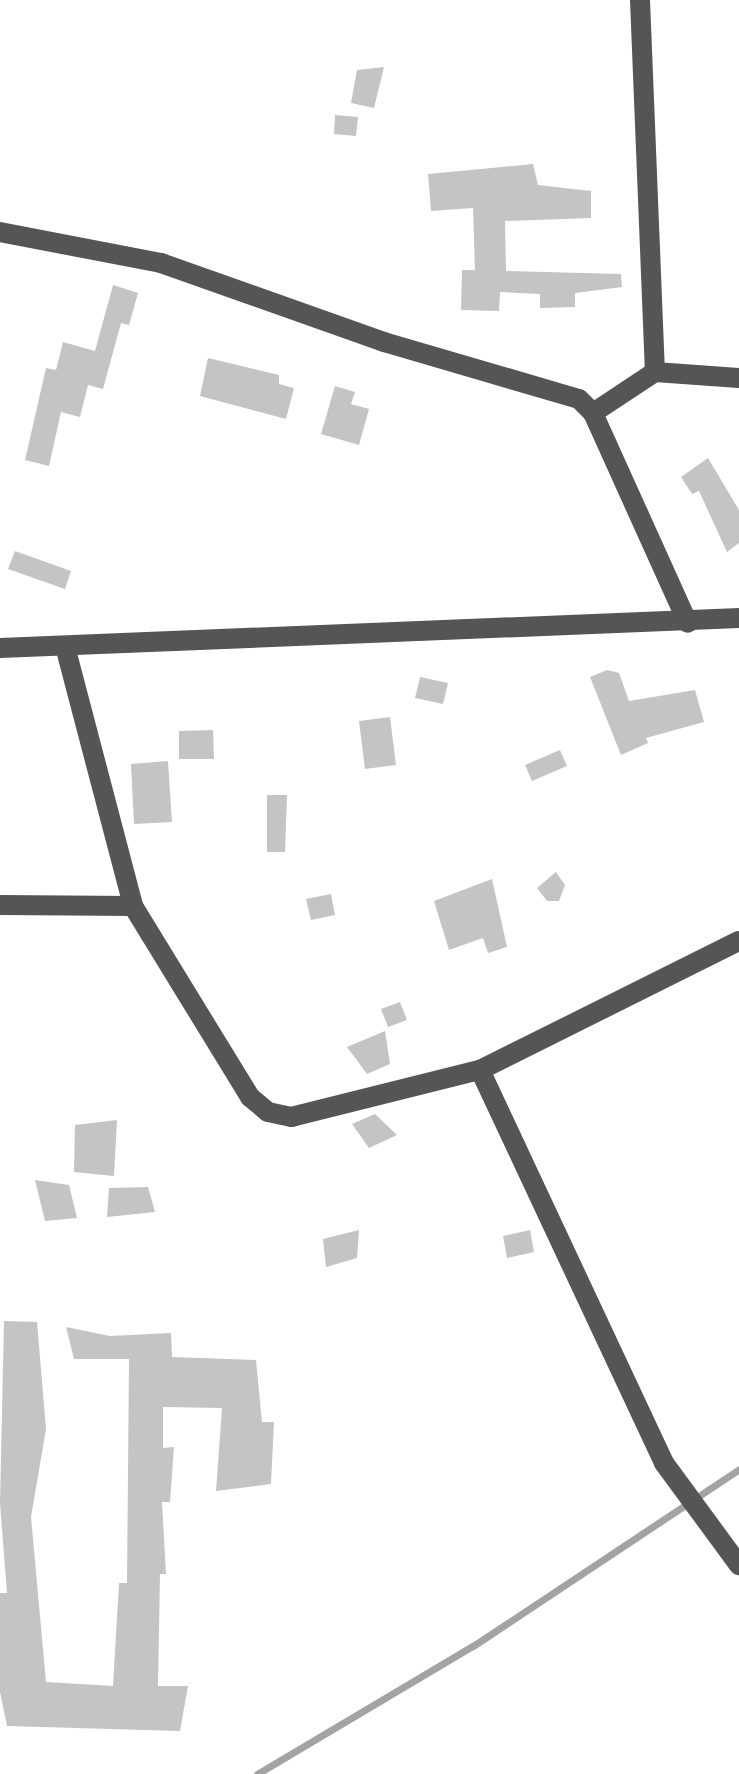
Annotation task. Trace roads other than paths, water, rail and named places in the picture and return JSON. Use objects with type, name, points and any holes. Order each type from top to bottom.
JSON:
[{"type":"street","points":[[640,0],[655,372]]},
{"type":"street","points":[[0,232],[161,263],[384,342],[560,391],[593,413],[688,623]]},
{"type":"street","points":[[593,413],[655,372],[739,378]]},
{"type":"street","points":[[0,648],[66,650],[688,623],[739,618]]},
{"type":"street","points":[[66,650],[133,906],[256,1106],[291,1117],[480,1070],[739,941]]},
{"type":"street","points":[[0,905],[133,906]]},
{"type":"street","points":[[480,1070],[664,1463],[739,1565]]},
{"type":"waterway","points":[[257,1774],[473,1646],[739,1469]]}]
